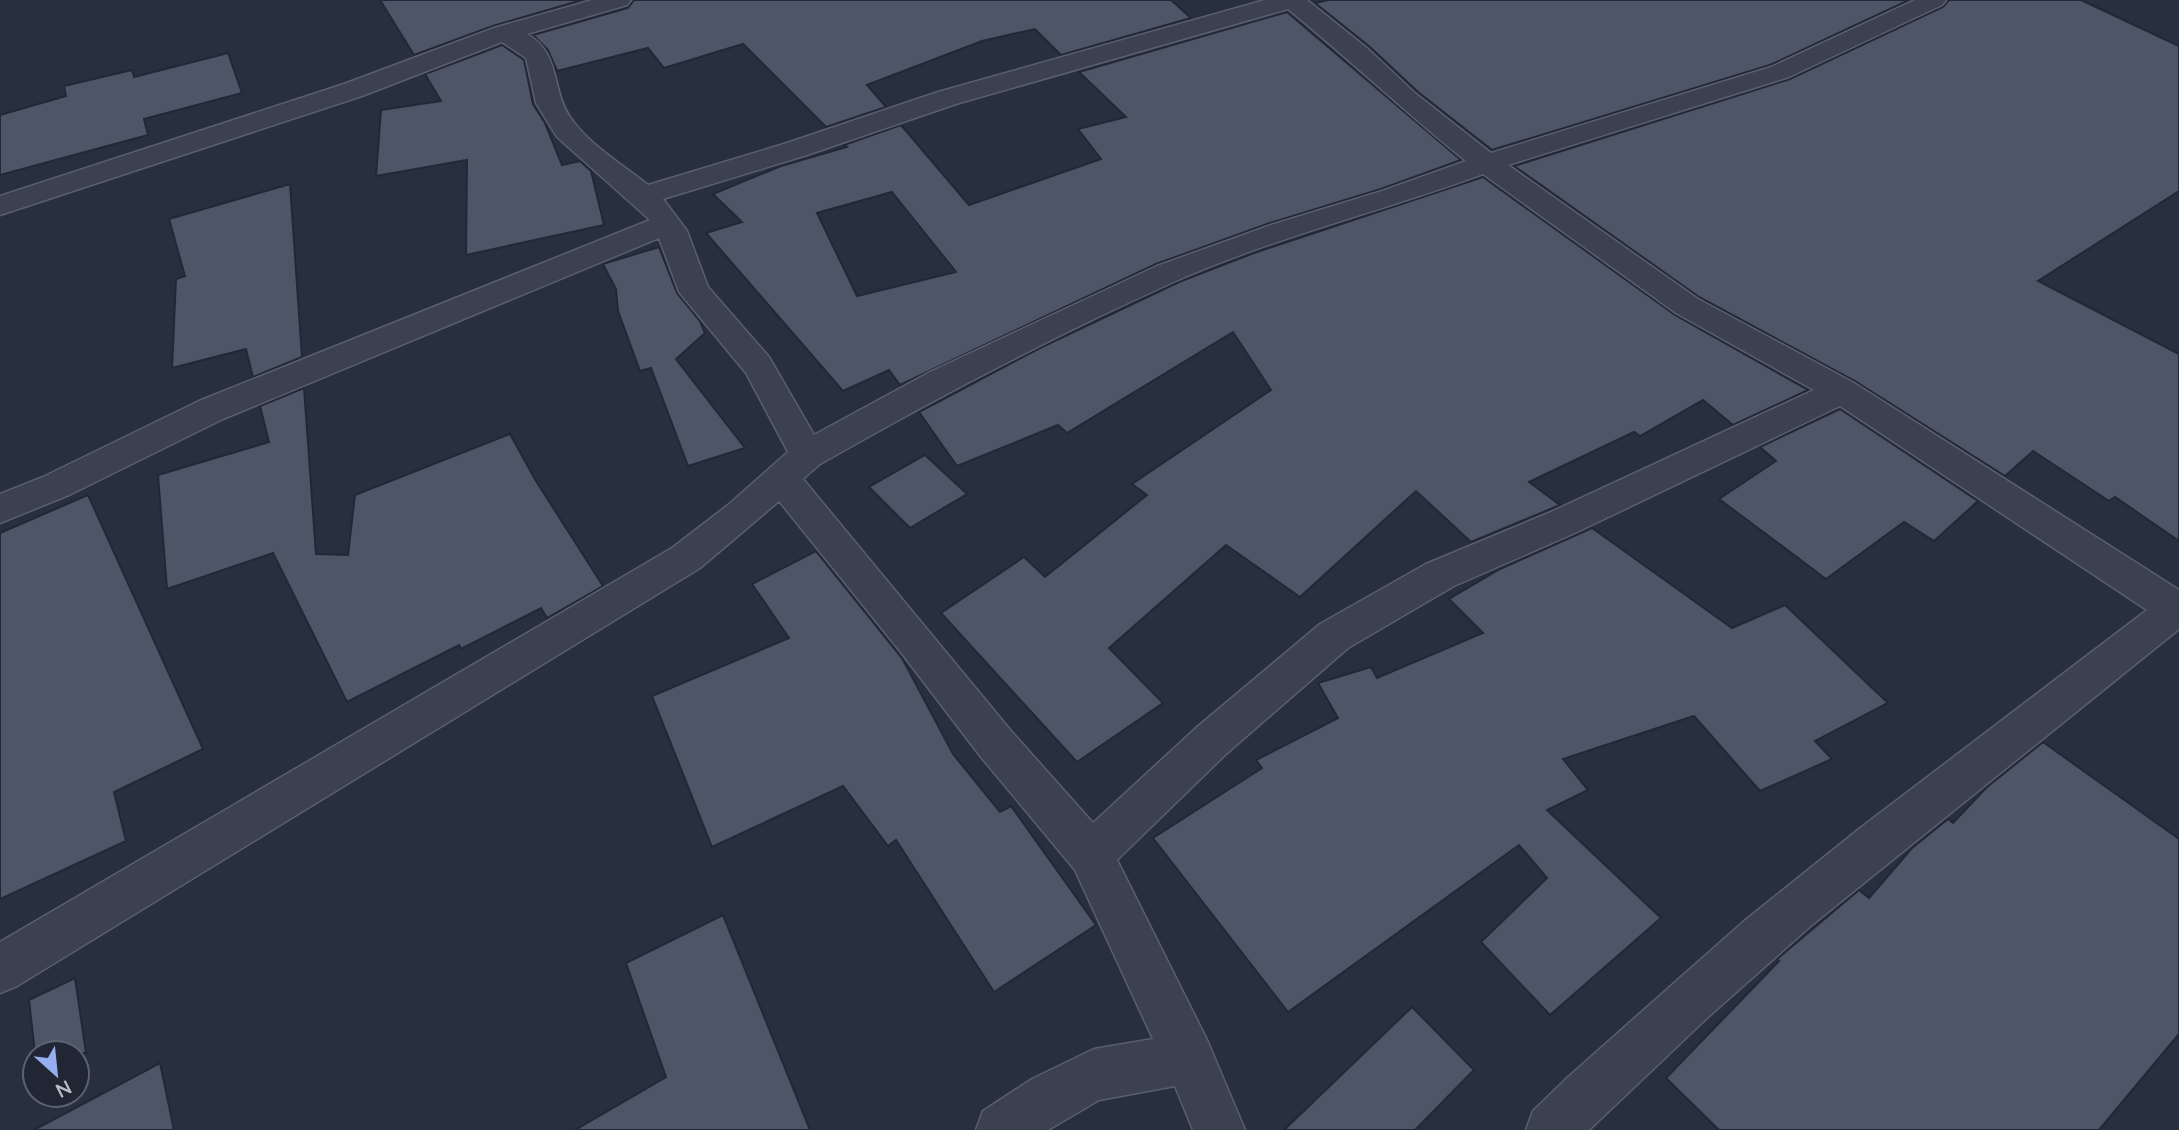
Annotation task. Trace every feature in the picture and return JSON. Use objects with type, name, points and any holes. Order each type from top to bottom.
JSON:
[{"type":"street","points":[[0,206],[353,90],[503,33],[619,0]]},
{"type":"street","points":[[642,196],[797,149],[960,94],[1292,0],[1359,54],[1407,100],[1486,163],[1687,306],[1842,391],[2101,557],[2177,610],[2111,664],[1833,877],[1633,1049],[1552,1130]]},
{"type":"street","points":[[0,969],[686,558],[741,515],[794,467],[942,380],[1168,273],[1282,231],[1392,197],[1486,163],[1780,72],[1934,0]]},
{"type":"street","points":[[503,33],[523,40],[537,52],[556,117],[616,176],[642,196],[667,224],[691,286],[748,352],[772,387],[794,467],[914,639],[996,744],[1091,855],[1189,1058],[1219,1130]]},
{"type":"street","points":[[0,509],[56,486],[211,410],[667,224]]},
{"type":"street","points":[[1091,855],[1211,741],[1334,636],[1440,575],[1564,522],[1842,391]]},
{"type":"street","points":[[1002,1130],[1050,1097],[1094,1075],[1189,1058]]},
{"type":"building","points":[[380,0],[582,0],[493,26],[414,55]]},
{"type":"building","points":[[634,0],[1171,0],[1191,18],[1061,55],[1035,29],[982,41],[867,85],[886,107],[826,127],[743,44],[664,68],[648,48],[557,71],[548,50],[533,35],[628,8]]},
{"type":"building","points":[[1328,0],[1909,0],[1770,65],[1492,150],[1418,92],[1370,47],[1315,3]]},
{"type":"building","points":[[1949,0],[2081,0],[2179,46],[2179,191],[2038,281],[2179,354],[2179,541],[2115,497],[2109,501],[2033,451],[2005,476],[1855,381],[1699,297],[1514,166],[1790,79],[1943,7]]},
{"type":"building","points":[[1287,12],[1461,160],[1156,264],[900,385],[889,370],[843,391],[706,233],[742,222],[713,194],[781,166],[847,147],[844,145],[901,125],[969,205],[1101,159],[1078,129],[1126,117],[1079,72]],"holes":[[[892,192],[956,272],[857,296],[817,213]]]},
{"type":"building","points":[[502,45],[524,60],[533,104],[545,123],[562,165],[580,161],[591,171],[604,225],[466,255],[467,160],[376,176],[381,110],[441,101],[425,74]]},
{"type":"building","points":[[228,53],[242,93],[144,119],[148,135],[0,175],[0,115],[66,96],[64,86],[132,70],[134,77]]},
{"type":"building","points":[[1483,177],[1675,315],[1808,390],[1733,425],[1703,400],[1640,436],[1634,432],[1529,482],[1560,505],[1471,542],[1416,491],[1300,597],[1226,545],[1109,648],[1163,703],[1077,762],[941,613],[1024,557],[1045,577],[1147,495],[1132,484],[1271,390],[1233,332],[1067,433],[1058,425],[957,466],[919,412],[1042,347],[1179,282],[1254,253]]},
{"type":"building","points":[[290,184],[302,357],[253,377],[246,349],[172,368],[176,279],[185,276],[169,219]]},
{"type":"building","points":[[659,247],[677,293],[700,321],[705,333],[676,359],[745,448],[688,466],[651,368],[640,371],[618,311],[616,289],[603,264]]},
{"type":"building","points":[[304,388],[316,554],[348,555],[355,495],[510,434],[536,481],[603,586],[547,618],[541,608],[461,649],[459,645],[347,702],[273,553],[167,589],[158,475],[269,442],[260,406]]},
{"type":"building","points":[[1840,409],[1978,501],[1934,541],[1904,522],[1826,579],[1719,499],[1776,461],[1760,447]]},
{"type":"building","points":[[925,455],[967,494],[910,528],[869,487]]},
{"type":"building","points":[[88,495],[203,749],[114,792],[126,841],[0,899],[0,533]]},
{"type":"building","points":[[1592,528],[1732,628],[1785,605],[1888,703],[1815,741],[1832,759],[1760,791],[1694,716],[1563,759],[1588,790],[1547,810],[1661,918],[1550,1015],[1481,942],[1547,878],[1519,845],[1288,1012],[1153,838],[1262,768],[1256,760],[1338,718],[1318,683],[1371,667],[1377,678],[1483,633],[1449,599],[1500,569]]},
{"type":"building","points":[[816,551],[902,658],[953,754],[1000,812],[1011,806],[1096,925],[994,992],[896,840],[888,846],[843,786],[712,847],[652,696],[789,638],[752,584]]},
{"type":"building","points":[[2043,742],[2179,839],[2179,1034],[2099,1130],[1719,1130],[1666,1078],[1779,961],[1777,959],[1859,890],[1869,898],[1912,848],[1948,819],[1953,823],[1987,787]]},
{"type":"building","points":[[723,915],[810,1130],[575,1130],[666,1077],[626,963]]},
{"type":"building","points":[[75,978],[84,1039],[33,1039],[29,1000]]},
{"type":"building","points":[[1412,1007],[1474,1070],[1415,1130],[1284,1130]]},
{"type":"building","points":[[160,1063],[174,1130],[34,1130],[73,1109],[91,1109],[91,1100]]}]
